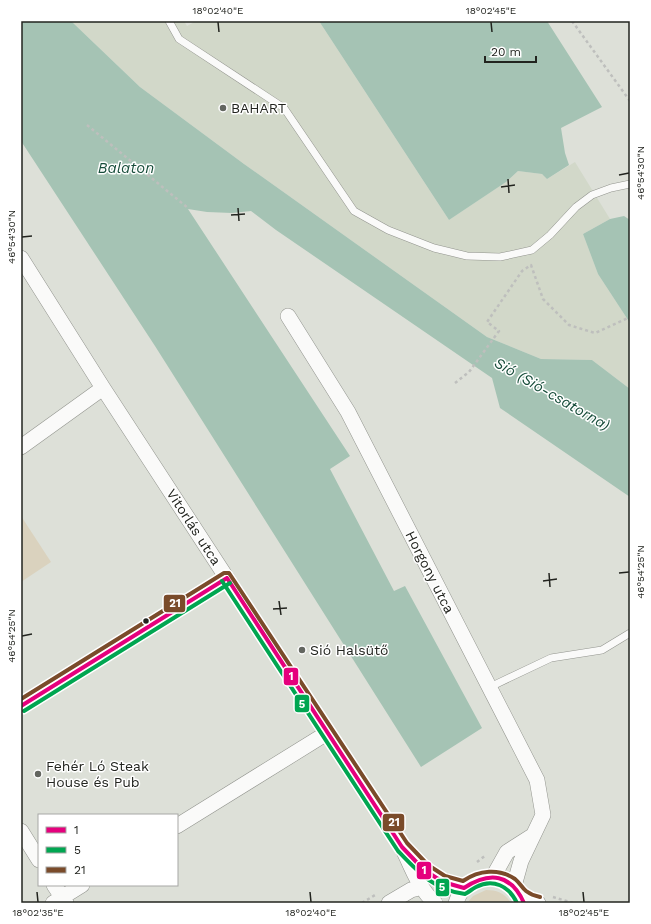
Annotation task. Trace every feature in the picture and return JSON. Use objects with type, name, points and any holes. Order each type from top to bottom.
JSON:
[{"type":"street","name":"Vitorlás utca","points":[[21,258],[103,388],[402,847],[422,887],[430,899],[435,903]]},
{"type":"street","name":"Horgony utca","points":[[288,316],[348,412],[537,780],[543,815],[521,861],[520,895]]},
{"type":"street","points":[[21,447],[103,388]]},
{"type":"street","points":[[21,706],[227,578]]},
{"type":"street","points":[[178,825],[327,733]]},
{"type":"street","points":[[21,831],[38,858]]},
{"type":"street","name":"Horgony utca","points":[[493,877],[507,852],[532,836]]},
{"type":"street","name":"Vitorlás utca","points":[[402,847],[424,870],[443,882],[464,888]]},
{"type":"street","points":[[456,903],[464,888],[472,881],[493,877],[504,880],[520,895],[538,903]]},
{"type":"street","points":[[59,897],[80,886]]},
{"type":"street","points":[[389,903],[411,890],[422,887]]},
{"type":"lane","points":[[169,21],[179,39],[284,108],[354,211],[388,230],[434,248],[467,256],[500,257],[532,250],[550,235],[576,207],[592,195],[630,184]]},
{"type":"lane","points":[[490,688],[551,658],[602,650],[630,633]]},
{"type":"path","points":[[572,21],[630,101]]},
{"type":"path","points":[[87,125],[188,208]]},
{"type":"path","points":[[455,383],[469,372],[499,331],[487,322],[522,271],[531,265],[543,299],[569,325],[596,333],[630,317]]},
{"type":"shaded area","points":[[71,21],[184,21],[187,26],[196,21],[319,21],[449,220],[506,182],[518,171],[542,174],[547,179],[575,162],[610,219],[583,234],[598,274],[630,323],[630,389],[592,360],[541,359],[487,337],[244,164],[140,87]]},
{"type":"shaded area","points":[[21,516],[51,562],[21,582]]},
{"type":"shaded area","points":[[486,890],[500,893],[511,903],[467,903],[473,896]]},
{"type":"water","name":"Balaton","points":[[21,21],[71,21],[140,87],[244,164],[487,337],[541,359],[592,360],[630,389],[630,497],[500,408],[492,378],[276,230],[251,211],[232,213],[207,212],[188,209],[350,456],[330,469],[394,591],[405,586],[482,728],[421,767],[155,346],[21,141]]},
{"type":"water","points":[[319,21],[547,21],[602,107],[561,128],[565,153],[569,165],[547,179],[542,174],[518,171],[506,182],[449,220]]},
{"type":"water","points":[[624,216],[630,220],[630,323],[598,274],[583,234],[610,219]]},
{"type":"transit line","name":"21","points":[[21,699],[224,573],[229,573],[407,843],[428,865],[445,876],[463,881],[476,874],[489,872],[502,873],[515,879],[528,892],[540,897]]},
{"type":"transit line","name":"1","points":[[227,578],[402,847],[424,870],[443,882],[464,888],[483,879],[499,878],[513,886],[519,893],[524,903]]},
{"type":"transit line","name":"1","points":[[21,706],[227,578]]},
{"type":"transit line","name":"5","points":[[222,581],[398,851],[427,879],[444,889],[465,894],[482,884],[488,883],[500,885],[510,892],[517,903]]},
{"type":"transit line","name":"5","points":[[24,711],[230,583]]},
{"type":"place","name":"BAHART","points":[[223,108]]},
{"type":"place","name":"Sió Halsütő","points":[[302,650]]},
{"type":"place","name":"Fehér Ló Steak House és Pub","points":[[38,774]]},
{"type":"water label","name":"Sió (Sió-csatorna)","points":[[552,394]]}]
